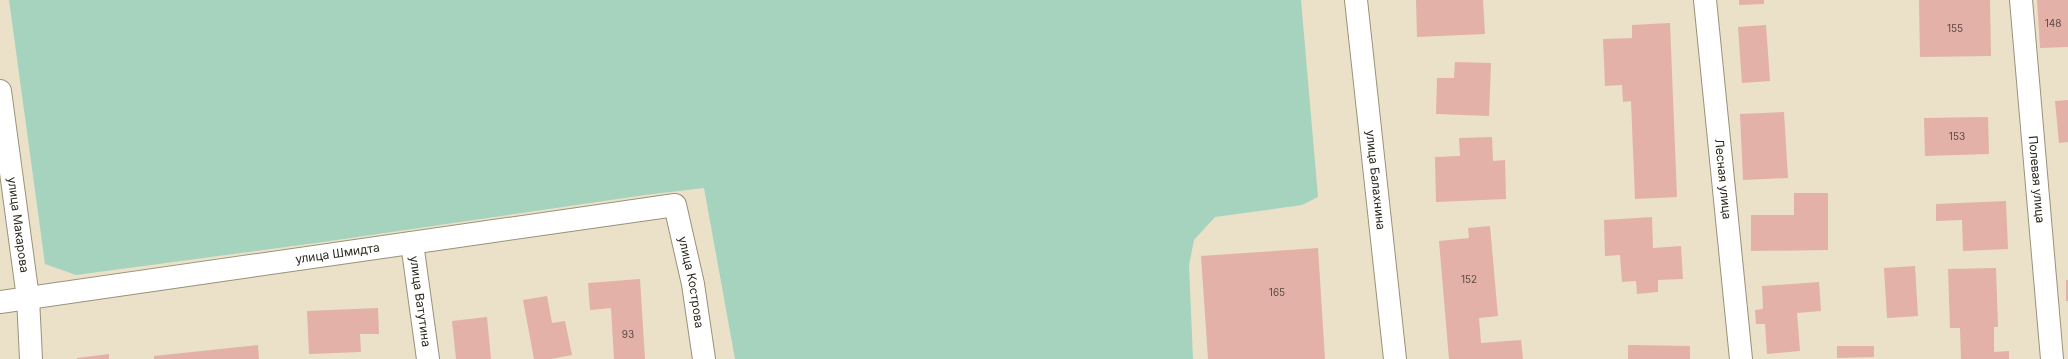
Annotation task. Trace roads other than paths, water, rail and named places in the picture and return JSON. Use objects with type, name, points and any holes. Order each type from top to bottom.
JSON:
[{"type":"street","name":"улица Балахнина","points":[[1356,0],[1395,359]]},
{"type":"street","name":"Лесная улица","points":[[1705,0],[1740,359]]},
{"type":"street","name":"Полевая улица","points":[[2021,0],[2052,359]]},
{"type":"street","name":"улица Макарова","points":[[0,91],[28,298],[31,359]]},
{"type":"street","name":"улица Шмидта","points":[[0,302],[675,205]]},
{"type":"street","name":"улица Кострова","points":[[675,205],[693,284],[704,359]]},
{"type":"street","name":"улица Ватутина","points":[[412,243],[428,359]]}]
